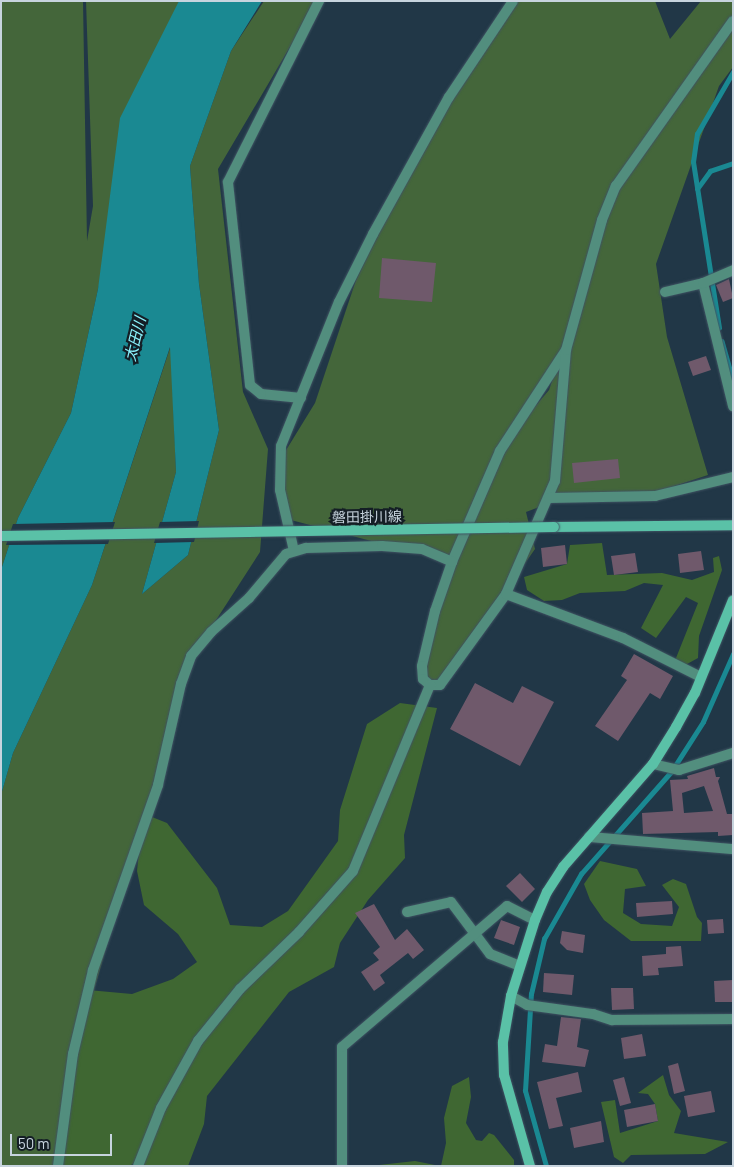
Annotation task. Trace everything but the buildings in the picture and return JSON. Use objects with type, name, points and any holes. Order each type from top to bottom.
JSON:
[{"type":"main road","name":"磐田掛川線","points":[[1,536],[733,524]]},
{"type":"main road","points":[[530,1166],[504,1075],[503,1042],[511,996],[535,920],[547,892],[589,837],[653,764],[701,677],[733,600]]},
{"type":"street","points":[[301,398],[261,394],[250,385],[228,182],[319,1]]},
{"type":"street","points":[[294,551],[280,490],[281,446],[339,302],[373,234],[449,97],[512,1]]},
{"type":"street","points":[[566,350],[500,451],[452,562],[435,611],[422,666],[423,679],[430,685],[440,685],[506,594],[549,498],[555,481],[566,350],[602,220],[616,186],[733,21]]},
{"type":"street","points":[[665,292],[703,283],[733,270]]},
{"type":"street","points":[[703,283],[733,406]]},
{"type":"street","points":[[549,498],[654,496],[733,477]]},
{"type":"street","points":[[58,1166],[73,1054],[93,970],[158,785],[181,684],[192,656],[211,632],[249,598],[273,566],[286,554],[294,551],[306,548],[382,546],[422,549],[452,562]]},
{"type":"street","points":[[506,594],[623,638],[701,677]]},
{"type":"street","points":[[138,1166],[161,1108],[198,1041],[240,989],[299,932],[353,871],[430,685]]},
{"type":"street","points":[[653,764],[679,770],[733,753]]},
{"type":"street","points":[[589,837],[733,849]]},
{"type":"street","points":[[407,912],[451,902],[490,954],[520,966]]},
{"type":"street","points":[[342,1166],[342,1047],[507,906],[535,920]]},
{"type":"street","points":[[511,996],[527,1005],[593,1014],[612,1020],[733,1019]]},
{"type":"shaded area","points":[[1,1],[83,1],[87,241],[93,206],[86,1],[179,1],[98,289],[71,413],[18,518],[1,570]]},
{"type":"shaded area","points":[[264,1],[317,1],[218,169],[243,392],[268,449],[260,552],[189,662],[68,1080],[62,1166],[1,1166],[1,795],[13,753],[92,585],[171,345],[176,472],[142,594],[188,555],[219,430],[199,284],[190,166],[231,51]]},
{"type":"shaded area","points":[[514,1],[655,1],[670,39],[701,1],[733,1],[733,67],[719,86],[656,264],[667,337],[708,475],[641,497],[563,498],[526,512],[535,549],[440,685],[423,679],[452,562],[287,519],[280,460],[315,403],[356,280],[410,168]],"holes":[[[582,291],[549,390],[516,429],[555,366]]]},
{"type":"shaded area","points":[[602,543],[607,575],[662,573],[692,580],[714,572],[713,558],[719,556],[722,570],[699,636],[698,658],[687,664],[674,663],[698,603],[686,597],[656,638],[641,628],[663,585],[644,583],[625,591],[580,593],[562,600],[544,601],[527,590],[524,577],[567,564],[570,545]]},
{"type":"shaded area","points":[[400,703],[437,708],[404,835],[405,858],[368,900],[340,943],[334,967],[289,992],[207,1096],[204,1124],[188,1166],[139,1166],[139,1161],[129,1166],[58,1166],[88,990],[132,994],[173,979],[197,962],[178,934],[144,905],[137,871],[141,831],[147,815],[167,823],[217,888],[230,925],[262,927],[288,911],[338,841],[340,810],[367,724]]},
{"type":"shaded area","points":[[600,861],[637,869],[646,886],[625,889],[623,913],[641,924],[672,926],[679,907],[662,885],[673,879],[686,884],[697,917],[702,923],[701,941],[631,941],[604,920],[590,900],[584,884]]},
{"type":"shaded area","points":[[663,1075],[669,1095],[681,1111],[674,1133],[728,1142],[705,1154],[631,1155],[623,1163],[614,1157],[601,1102],[615,1100],[620,1133],[658,1121],[655,1104],[648,1094],[638,1093]]},
{"type":"shaded area","points":[[469,1077],[471,1097],[466,1123],[476,1140],[482,1141],[489,1133],[494,1135],[514,1160],[514,1166],[441,1166],[446,1143],[444,1118],[452,1086]]},
{"type":"shaded area","points":[[415,1161],[440,1166],[379,1166],[379,1165]]},
{"type":"water","name":"太田川","points":[[179,1],[262,1],[231,51],[190,166],[199,284],[219,430],[188,555],[142,594],[176,472],[170,347],[92,585],[13,753],[1,795],[1,570],[18,518],[71,413],[98,289],[120,118]]},
{"type":"pier","points":[[199,521],[194,542],[154,543],[160,522]]},
{"type":"pier","points":[[115,522],[108,544],[6,545],[13,524]]},
{"type":"waterway","points":[[719,328],[693,162],[697,134],[733,72]]},
{"type":"waterway","points":[[697,189],[710,171],[733,163]]},
{"type":"waterway","points":[[722,341],[733,380]]},
{"type":"waterway","points":[[546,1166],[525,1091],[531,994],[544,939],[581,874],[671,772],[703,722],[733,654]]}]
